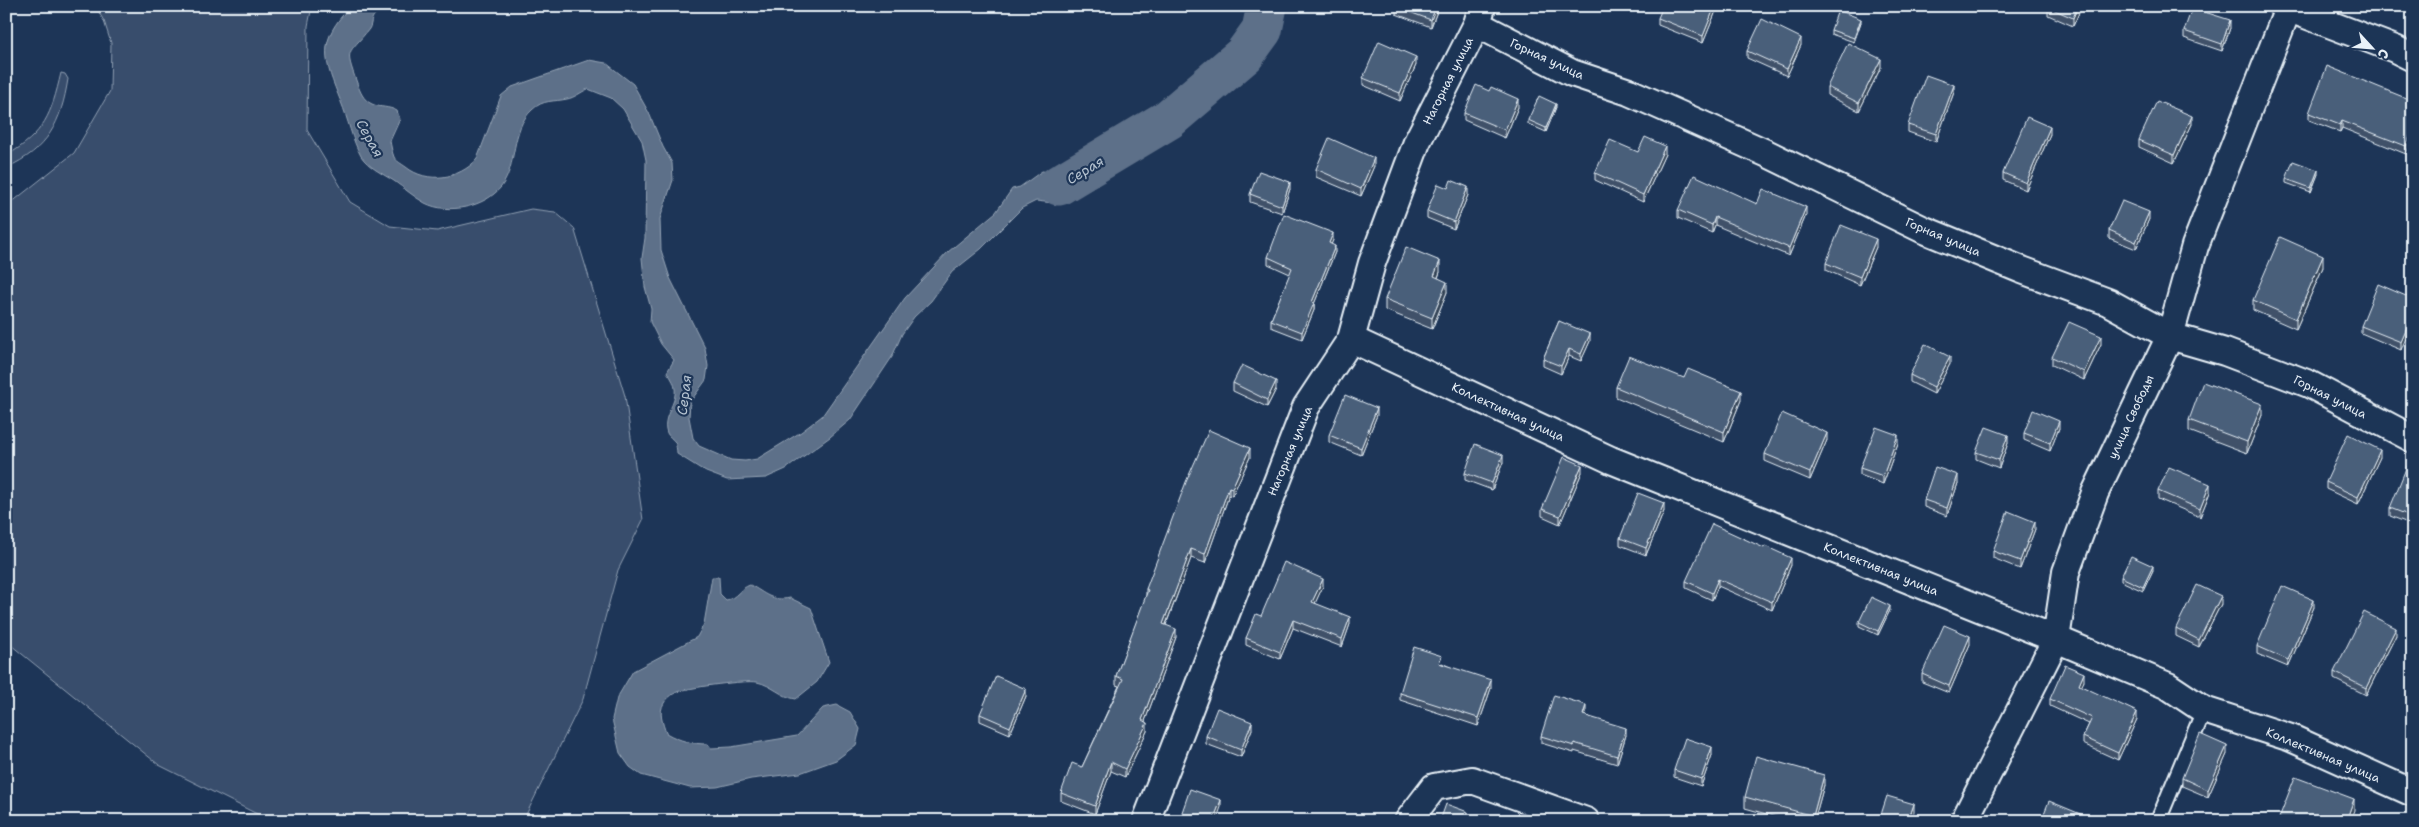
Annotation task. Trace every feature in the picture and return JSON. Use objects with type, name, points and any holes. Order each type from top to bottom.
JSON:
[{"type":"street","points":[[2286,7],[2395,49],[2413,58]]},
{"type":"street","name":"улица Свободы","points":[[1964,821],[2056,639],[2066,572],[2095,493],[2170,336],[2195,246],[2286,7]]},
{"type":"street","name":"Горная улица","points":[[1480,15],[1572,73],[1629,92],[1683,116],[1766,153],[1922,229],[2022,270],[2108,302],[2170,336],[2225,352],[2309,384],[2413,439]]},
{"type":"street","name":"Нагорная улица","points":[[1146,821],[1306,407],[1351,339],[1372,263],[1417,142],[1480,15]]},
{"type":"street","name":"Коллективная улица","points":[[1351,339],[1611,460],[2056,639],[2168,686],[2204,710],[2291,738],[2413,793]]},
{"type":"street","points":[[1408,821],[1434,787],[1472,780],[1586,821]]},
{"type":"lane","points":[[2158,821],[2204,710]]},
{"type":"shaded area","points":[[95,6],[312,6],[308,26],[307,130],[350,202],[390,226],[437,231],[531,209],[555,212],[574,228],[625,396],[643,520],[618,570],[583,699],[523,821],[271,821],[159,765],[6,641],[6,203],[16,199],[74,153],[110,91],[111,43],[104,21]]},
{"type":"shaded area","points":[[61,73],[65,74],[68,79],[61,109],[50,133],[32,152],[6,168],[6,156],[30,139],[44,122],[54,100]]},
{"type":"water","points":[[351,6],[386,6],[375,15],[369,29],[353,48],[350,53],[350,63],[359,89],[366,100],[375,105],[397,111],[400,119],[390,141],[395,158],[414,172],[424,176],[443,177],[453,175],[470,166],[477,159],[501,96],[512,87],[589,60],[606,63],[633,84],[649,113],[672,163],[673,180],[660,219],[661,250],[670,278],[705,348],[708,366],[706,380],[690,402],[689,417],[693,438],[699,446],[731,460],[745,461],[757,459],[801,432],[822,416],[905,298],[948,252],[996,212],[1012,189],[1020,187],[1042,171],[1059,173],[1099,148],[1112,163],[1053,203],[1036,201],[1022,208],[981,249],[952,272],[931,301],[914,317],[902,334],[892,357],[850,420],[830,437],[786,469],[766,478],[727,480],[706,472],[677,454],[675,442],[667,433],[667,418],[675,397],[675,390],[673,381],[667,372],[674,360],[661,344],[650,322],[651,309],[645,287],[642,258],[645,238],[646,160],[642,141],[623,109],[611,98],[588,89],[570,98],[536,106],[520,127],[510,168],[501,187],[494,194],[486,200],[466,207],[434,207],[421,201],[372,167],[361,156],[355,143],[330,74],[326,52],[332,30]]},
{"type":"water","points":[[712,577],[719,577],[720,594],[726,600],[733,598],[743,588],[750,585],[773,598],[790,598],[811,608],[829,662],[817,682],[796,699],[757,682],[719,684],[678,692],[667,699],[661,710],[666,733],[686,741],[708,744],[711,748],[731,747],[797,736],[823,708],[837,705],[850,712],[860,729],[856,745],[836,760],[800,773],[751,779],[717,787],[690,788],[641,775],[630,767],[620,753],[612,719],[617,698],[633,671],[697,637],[704,624]]},
{"type":"building","points":[[1396,6],[1436,6],[1431,20]]},
{"type":"building","points":[[1663,6],[1715,6],[1703,36],[1658,18]]},
{"type":"building","points":[[2049,6],[2078,6],[2073,18]]},
{"type":"building","points":[[2192,8],[2230,20],[2222,44],[2184,31]]},
{"type":"building","points":[[1838,10],[1861,19],[1854,38],[1831,30]]},
{"type":"building","points":[[1762,19],[1801,38],[1787,69],[1747,51]]},
{"type":"building","points":[[1379,41],[1416,57],[1400,93],[1363,78]]},
{"type":"building","points":[[1848,43],[1881,59],[1859,103],[1827,87]]},
{"type":"building","points":[[2327,66],[2413,101],[2413,129],[2406,146],[2342,121],[2340,125],[2309,113]]},
{"type":"building","points":[[1926,75],[1954,85],[1936,134],[1908,125]]},
{"type":"building","points":[[1476,85],[1489,91],[1491,87],[1518,99],[1505,130],[1464,113]]},
{"type":"building","points":[[1539,96],[1556,104],[1546,128],[1528,120]]},
{"type":"building","points":[[2157,101],[2192,116],[2174,155],[2139,140]]},
{"type":"building","points":[[2027,117],[2050,127],[2026,183],[2003,173]]},
{"type":"building","points":[[1645,137],[1665,146],[1643,195],[1595,173],[1610,140],[1638,152]]},
{"type":"building","points":[[1329,138],[1374,158],[1361,189],[1316,169]]},
{"type":"building","points":[[2293,161],[2318,170],[2311,188],[2286,179]]},
{"type":"building","points":[[1259,171],[1290,182],[1282,206],[1250,194]]},
{"type":"building","points":[[1694,175],[1757,204],[1763,189],[1806,207],[1789,248],[1715,217],[1712,225],[1678,210]]},
{"type":"building","points":[[1451,180],[1468,187],[1454,222],[1427,211],[1438,184],[1448,188]]},
{"type":"building","points":[[2122,201],[2149,212],[2136,242],[2109,230]]},
{"type":"building","points":[[1284,214],[1333,233],[1329,243],[1335,246],[1302,332],[1271,320],[1292,268],[1268,257]]},
{"type":"building","points":[[1841,225],[1876,239],[1860,277],[1826,263]]},
{"type":"building","points":[[2280,237],[2323,256],[2296,319],[2253,300]]},
{"type":"building","points":[[1406,247],[1440,261],[1434,276],[1447,282],[1432,318],[1385,299]]},
{"type":"building","points":[[2378,284],[2413,299],[2413,314],[2401,342],[2361,326]]},
{"type":"building","points":[[1559,321],[1590,334],[1581,354],[1569,349],[1561,366],[1543,359]]},
{"type":"building","points":[[2069,322],[2101,336],[2084,372],[2052,357]]},
{"type":"building","points":[[1925,344],[1950,357],[1934,387],[1910,375]]},
{"type":"building","points":[[1629,356],[1684,378],[1688,369],[1741,391],[1724,432],[1616,387]]},
{"type":"building","points":[[1242,365],[1276,381],[1267,400],[1233,383]]},
{"type":"building","points":[[2203,382],[2262,404],[2247,442],[2189,420]]},
{"type":"building","points":[[1345,395],[1377,408],[1361,448],[1329,435]]},
{"type":"building","points":[[2033,410],[2059,421],[2050,443],[2024,433]]},
{"type":"building","points":[[1782,413],[1827,433],[1810,473],[1765,454]]},
{"type":"building","points":[[1876,427],[1898,435],[1883,476],[1860,468]]},
{"type":"building","points":[[1986,427],[2008,435],[1999,460],[1976,452]]},
{"type":"building","points":[[1209,430],[1250,448],[1232,488],[1229,487],[1205,554],[1191,549],[1163,624],[1176,629],[1142,720],[1147,723],[1125,769],[1111,762],[1095,806],[1061,793],[1072,763],[1082,767],[1123,679],[1116,676],[1148,590],[1146,589],[1186,482]]},
{"type":"building","points":[[2348,434],[2380,450],[2358,497],[2326,482]]},
{"type":"building","points":[[1475,444],[1503,455],[1492,483],[1465,473]]},
{"type":"building","points":[[1564,457],[1582,465],[1560,516],[1542,509]]},
{"type":"building","points":[[2407,466],[2413,468],[2413,517],[2390,508]]},
{"type":"building","points":[[1935,467],[1958,475],[1947,508],[1924,500]]},
{"type":"building","points":[[2169,467],[2210,484],[2200,509],[2158,491]]},
{"type":"building","points":[[1638,493],[1664,503],[1646,548],[1620,538]]},
{"type":"building","points":[[2008,511],[2035,522],[2020,561],[1993,551]]},
{"type":"building","points":[[1712,524],[1791,558],[1772,602],[1718,579],[1712,593],[1686,581]]},
{"type":"building","points":[[2131,556],[2153,566],[2143,587],[2121,577]]},
{"type":"building","points":[[1284,562],[1323,579],[1312,602],[1350,617],[1342,639],[1293,620],[1280,652],[1246,638],[1256,614],[1261,616]]},
{"type":"building","points":[[2197,585],[2221,596],[2199,640],[2176,628]]},
{"type":"building","points":[[2282,586],[2314,600],[2288,660],[2257,646]]},
{"type":"building","points":[[1871,597],[1890,606],[1878,631],[1859,622]]},
{"type":"building","points":[[2364,612],[2396,628],[2366,688],[2334,672]]},
{"type":"building","points":[[1944,625],[1970,636],[1949,686],[1922,674]]},
{"type":"building","points":[[1414,647],[1442,656],[1439,663],[1491,680],[1478,718],[1400,693]]},
{"type":"building","points":[[2065,665],[2084,673],[2079,685],[2137,712],[2118,753],[2083,737],[2092,718],[2050,699]]},
{"type":"building","points":[[996,676],[1026,689],[1010,727],[980,714]]},
{"type":"building","points":[[1554,695],[1586,705],[1583,715],[1626,728],[1617,756],[1574,743],[1574,746],[1541,736]]},
{"type":"building","points":[[1217,708],[1252,722],[1241,750],[1206,736]]},
{"type":"building","points":[[2200,734],[2227,746],[2208,790],[2182,778]]},
{"type":"building","points":[[1685,738],[1712,747],[1701,779],[1674,770]]},
{"type":"building","points":[[1756,756],[1824,775],[1813,816],[1745,797]]},
{"type":"building","points":[[2295,777],[2354,799],[2346,821],[2285,821],[2279,818]]},
{"type":"building","points":[[1190,789],[1221,800],[1213,821],[1179,821]]},
{"type":"building","points":[[1887,796],[1914,804],[1908,821],[1879,821]]},
{"type":"building","points":[[2049,801],[2090,818],[2088,821],[2041,821]]},
{"type":"building","points":[[1446,804],[1468,812],[1465,821],[1440,821]]},
{"type":"waterway","name":"Серая","points":[[1059,185],[1169,119],[1244,55],[1262,30],[1267,6]]}]
